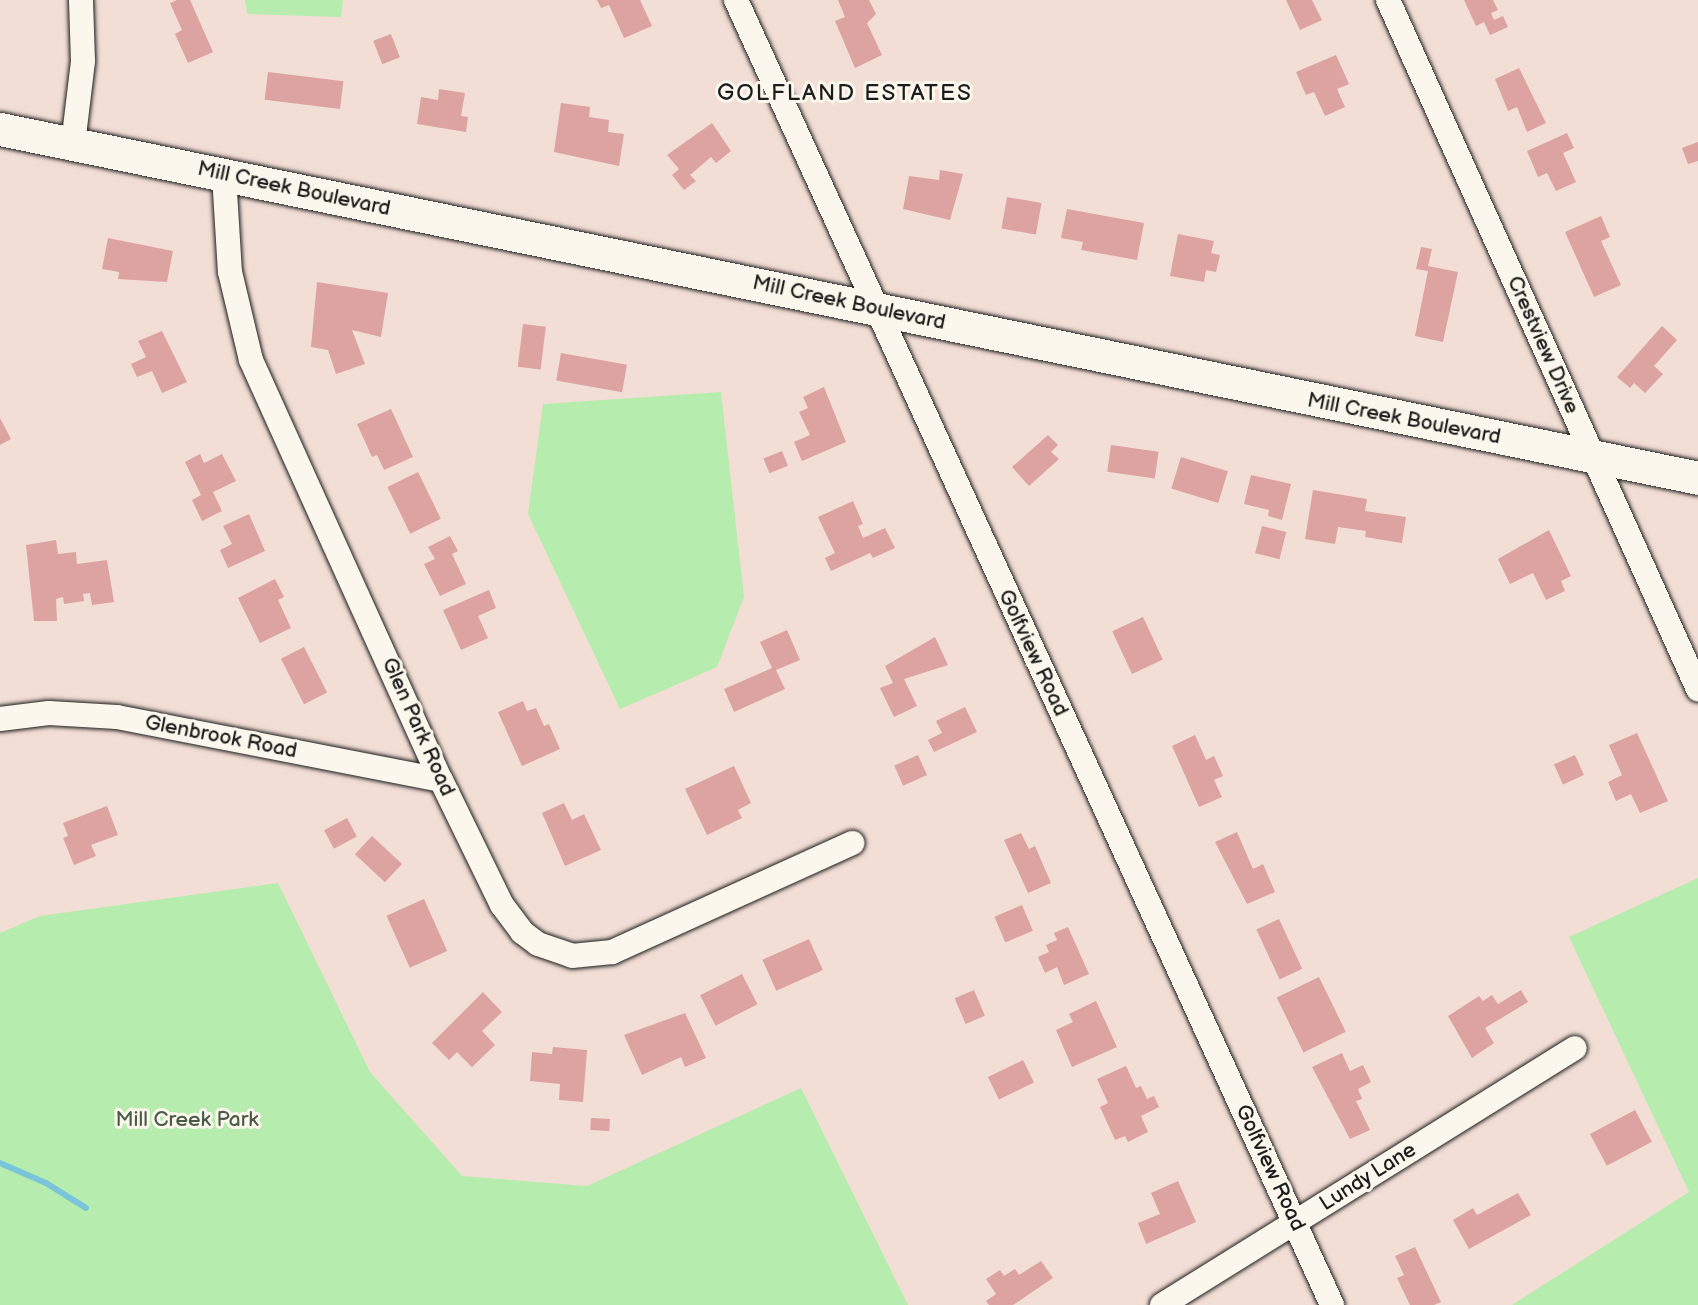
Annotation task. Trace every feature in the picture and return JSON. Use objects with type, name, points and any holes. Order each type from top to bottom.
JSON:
[{"type":"street","points":[[73,144],[83,61],[81,0]]},
{"type":"street","name":"Golfview Road","points":[[736,0],[874,308],[1332,1305]]},
{"type":"street","name":"Crestview Drive","points":[[1388,0],[1698,689]]},
{"type":"street","name":"Mill Creek Boulevard","points":[[0,129],[1698,478]]},
{"type":"street","name":"Glen Park Road","points":[[224,175],[230,272],[251,360],[441,780],[513,923],[538,944],[572,956],[612,952],[852,843]]},
{"type":"street","name":"Glenbrook Road","points":[[0,719],[49,713],[117,717],[441,780]]},
{"type":"street","name":"Lundy Lane","points":[[1162,1305],[1575,1048]]},
{"type":"green space","points":[[245,0],[343,0],[341,17],[247,14]]},
{"type":"green space","points":[[721,392],[744,597],[717,667],[620,709],[528,514],[543,404]]},
{"type":"green space","points":[[1698,878],[1698,1305],[1512,1305],[1689,1192],[1569,937]]},
{"type":"green space","name":"Mill Creek Park","points":[[278,883],[370,1072],[462,1176],[587,1186],[801,1088],[908,1305],[0,1305],[0,933],[40,916]]},
{"type":"building","points":[[190,0],[213,52],[188,63],[175,34],[182,30],[170,3]]},
{"type":"building","points":[[597,0],[640,0],[652,26],[624,38],[609,5],[601,8]]},
{"type":"building","points":[[838,0],[869,0],[876,14],[867,23],[882,55],[855,68],[835,21],[845,17]]},
{"type":"building","points":[[1286,0],[1312,0],[1322,20],[1300,30]]},
{"type":"building","points":[[1464,0],[1493,0],[1498,10],[1491,13],[1494,20],[1503,16],[1508,27],[1490,35],[1484,22],[1476,26]]},
{"type":"building","points":[[391,34],[400,57],[382,64],[373,41]]},
{"type":"building","points":[[1336,55],[1349,84],[1337,89],[1345,107],[1325,116],[1314,92],[1306,95],[1296,72]]},
{"type":"building","points":[[1519,68],[1546,123],[1527,132],[1517,107],[1508,111],[1495,79]]},
{"type":"building","points":[[268,72],[343,81],[340,109],[265,100]]},
{"type":"building","points":[[439,89],[465,93],[461,116],[468,117],[466,132],[417,124],[421,97],[438,100]]},
{"type":"building","points":[[561,103],[590,107],[589,117],[609,120],[608,132],[624,134],[619,166],[554,152]]},
{"type":"building","points":[[712,123],[731,151],[716,163],[711,157],[690,175],[696,181],[684,190],[672,175],[679,169],[667,155]]},
{"type":"building","points":[[1567,133],[1574,148],[1563,153],[1576,182],[1556,191],[1547,173],[1538,177],[1527,151]]},
{"type":"building","points":[[1698,142],[1698,161],[1688,164],[1682,148]]},
{"type":"building","points":[[940,170],[963,174],[950,220],[903,209],[909,176],[939,180]]},
{"type":"building","points":[[1007,197],[1041,203],[1036,235],[1001,229]]},
{"type":"building","points":[[1067,209],[1144,223],[1137,260],[1081,250],[1083,242],[1061,238]]},
{"type":"building","points":[[1601,216],[1610,237],[1601,241],[1621,285],[1594,297],[1565,232]]},
{"type":"building","points":[[1178,234],[1214,241],[1211,253],[1220,255],[1216,272],[1206,270],[1204,282],[1170,276]]},
{"type":"building","points":[[108,238],[173,251],[167,282],[118,279],[119,272],[102,269]]},
{"type":"building","points":[[1421,247],[1432,249],[1428,266],[1458,272],[1443,342],[1415,336],[1428,271],[1416,269]]},
{"type":"building","points":[[317,282],[388,293],[381,337],[352,330],[365,364],[336,374],[328,350],[311,347]]},
{"type":"building","points":[[523,324],[546,327],[541,369],[518,367]]},
{"type":"building","points":[[1662,326],[1677,340],[1654,366],[1663,374],[1645,393],[1634,383],[1630,388],[1617,377]]},
{"type":"building","points":[[162,331],[187,382],[162,393],[152,371],[137,377],[131,364],[146,357],[138,341]]},
{"type":"building","points":[[561,353],[627,365],[622,392],[556,381]]},
{"type":"building","points":[[824,387],[846,442],[802,461],[794,442],[810,435],[799,412],[808,408],[803,397]]},
{"type":"building","points":[[391,409],[413,457],[384,470],[377,455],[372,457],[357,424]]},
{"type":"building","points":[[0,418],[11,439],[0,445]]},
{"type":"building","points":[[1048,435],[1058,445],[1051,452],[1059,459],[1029,486],[1012,467]]},
{"type":"building","points":[[1111,445],[1159,452],[1155,478],[1107,472]]},
{"type":"building","points":[[782,451],[788,466],[769,473],[763,458]]},
{"type":"building","points":[[200,454],[204,463],[222,454],[236,481],[213,492],[222,511],[202,521],[192,500],[201,495],[185,462]]},
{"type":"building","points":[[1181,457],[1228,471],[1218,503],[1171,489]]},
{"type":"building","points":[[418,472],[441,519],[410,534],[387,487]]},
{"type":"building","points":[[1251,475],[1291,484],[1282,520],[1268,516],[1269,510],[1244,504]]},
{"type":"building","points":[[1313,490],[1367,499],[1365,511],[1406,517],[1402,543],[1365,537],[1366,531],[1338,527],[1335,544],[1305,539]]},
{"type":"building","points":[[853,501],[863,524],[858,526],[863,538],[885,528],[895,548],[873,558],[870,553],[831,571],[825,558],[835,553],[818,517]]},
{"type":"building","points":[[249,514],[265,551],[228,568],[220,550],[232,544],[223,526]]},
{"type":"building","points":[[1262,526],[1286,532],[1279,559],[1255,553]]},
{"type":"building","points":[[1549,530],[1571,576],[1561,581],[1565,591],[1546,600],[1533,573],[1510,584],[1498,559]]},
{"type":"building","points":[[450,536],[458,551],[452,554],[466,584],[440,596],[424,564],[435,559],[428,547]]},
{"type":"building","points":[[56,540],[58,554],[76,552],[77,564],[107,560],[114,602],[92,605],[90,593],[83,594],[84,601],[64,604],[63,597],[56,599],[57,621],[34,621],[26,545]]},
{"type":"building","points":[[275,579],[284,597],[278,600],[291,628],[260,643],[238,598]]},
{"type":"building","points":[[489,590],[496,608],[478,616],[488,638],[461,650],[443,610]]},
{"type":"building","points":[[1143,617],[1163,660],[1132,674],[1112,631]]},
{"type":"building","points":[[787,630],[800,660],[776,670],[785,689],[734,712],[724,689],[772,668],[760,642]]},
{"type":"building","points":[[935,637],[948,665],[904,679],[917,706],[894,717],[880,688],[893,683],[885,666]]},
{"type":"building","points":[[304,647],[327,692],[304,704],[281,659]]},
{"type":"building","points":[[523,701],[527,711],[536,708],[544,726],[549,724],[560,749],[522,766],[498,712]]},
{"type":"building","points":[[965,707],[977,732],[934,752],[928,740],[942,733],[936,721]]},
{"type":"building","points":[[1637,733],[1668,801],[1640,813],[1631,794],[1616,801],[1608,782],[1622,775],[1609,745]]},
{"type":"building","points":[[1195,735],[1206,760],[1214,756],[1223,776],[1214,780],[1222,797],[1199,807],[1172,746]]},
{"type":"building","points":[[918,755],[927,775],[903,786],[894,766]]},
{"type":"building","points":[[1575,755],[1584,775],[1563,784],[1554,764]]},
{"type":"building","points":[[734,766],[751,803],[738,810],[742,818],[707,835],[685,789]]},
{"type":"building","points":[[564,803],[572,820],[584,814],[601,850],[565,866],[542,813]]},
{"type":"building","points":[[107,806],[118,835],[91,845],[96,856],[74,865],[63,838],[68,836],[63,823]]},
{"type":"building","points":[[347,818],[357,837],[334,849],[324,830]]},
{"type":"building","points":[[1237,832],[1253,869],[1263,864],[1275,892],[1247,904],[1215,842]]},
{"type":"building","points":[[1021,833],[1029,849],[1035,846],[1051,883],[1028,893],[1004,840]]},
{"type":"building","points":[[372,836],[402,864],[385,882],[355,854]]},
{"type":"building","points":[[424,899],[447,951],[410,968],[387,916]]},
{"type":"building","points":[[1022,905],[1033,931],[1005,942],[994,917]]},
{"type":"building","points":[[1279,919],[1302,969],[1280,979],[1256,930]]},
{"type":"building","points":[[1068,927],[1089,974],[1064,985],[1057,967],[1045,973],[1038,957],[1049,952],[1046,945],[1057,940],[1054,933]]},
{"type":"building","points":[[809,939],[823,970],[776,991],[762,960]]},
{"type":"building","points":[[742,974],[757,1004],[716,1026],[700,995]]},
{"type":"building","points":[[1319,977],[1346,1032],[1303,1052],[1277,998]]},
{"type":"building","points":[[974,990],[985,1016],[966,1024],[955,998]]},
{"type":"building","points":[[1521,990],[1528,1002],[1485,1028],[1494,1043],[1472,1058],[1448,1016],[1479,996],[1483,1001],[1492,995],[1498,1004]]},
{"type":"building","points":[[483,992],[502,1012],[482,1031],[495,1045],[472,1067],[457,1052],[449,1060],[432,1043]]},
{"type":"building","points":[[1096,1001],[1117,1047],[1072,1067],[1056,1030],[1073,1022],[1069,1014]]},
{"type":"building","points":[[685,1013],[706,1058],[685,1067],[681,1057],[642,1075],[624,1035]]},
{"type":"building","points":[[553,1047],[587,1050],[583,1102],[559,1100],[560,1084],[530,1081],[532,1052],[552,1054]]},
{"type":"building","points":[[1342,1053],[1350,1071],[1363,1065],[1371,1082],[1358,1089],[1362,1099],[1356,1101],[1370,1130],[1350,1139],[1312,1067]]},
{"type":"building","points":[[1023,1060],[1034,1082],[999,1100],[988,1077]]},
{"type":"building","points":[[1126,1066],[1136,1088],[1141,1086],[1147,1099],[1154,1096],[1159,1107],[1141,1116],[1148,1132],[1128,1142],[1125,1136],[1115,1140],[1100,1107],[1108,1103],[1097,1079]]},
{"type":"building","points":[[1635,1110],[1652,1142],[1607,1166],[1590,1134]]},
{"type":"building","points":[[591,1118],[610,1119],[609,1131],[590,1130]]},
{"type":"building","points":[[1178,1181],[1196,1222],[1146,1244],[1138,1223],[1160,1214],[1151,1193]]},
{"type":"building","points":[[1518,1193],[1531,1215],[1469,1249],[1453,1220],[1473,1208],[1477,1215]]},
{"type":"building","points":[[1415,1247],[1441,1302],[1434,1305],[1410,1305],[1397,1278],[1404,1275],[1395,1256]]},
{"type":"building","points":[[1041,1261],[1053,1278],[1013,1305],[989,1305],[986,1301],[996,1294],[986,1279],[1000,1270],[1004,1276],[1015,1269],[1019,1275]]},
{"type":"waterway","points":[[0,1163],[46,1183],[86,1208]]},
{"type":"district","name":"GOLFLAND ESTATES","points":[[845,93]]}]
